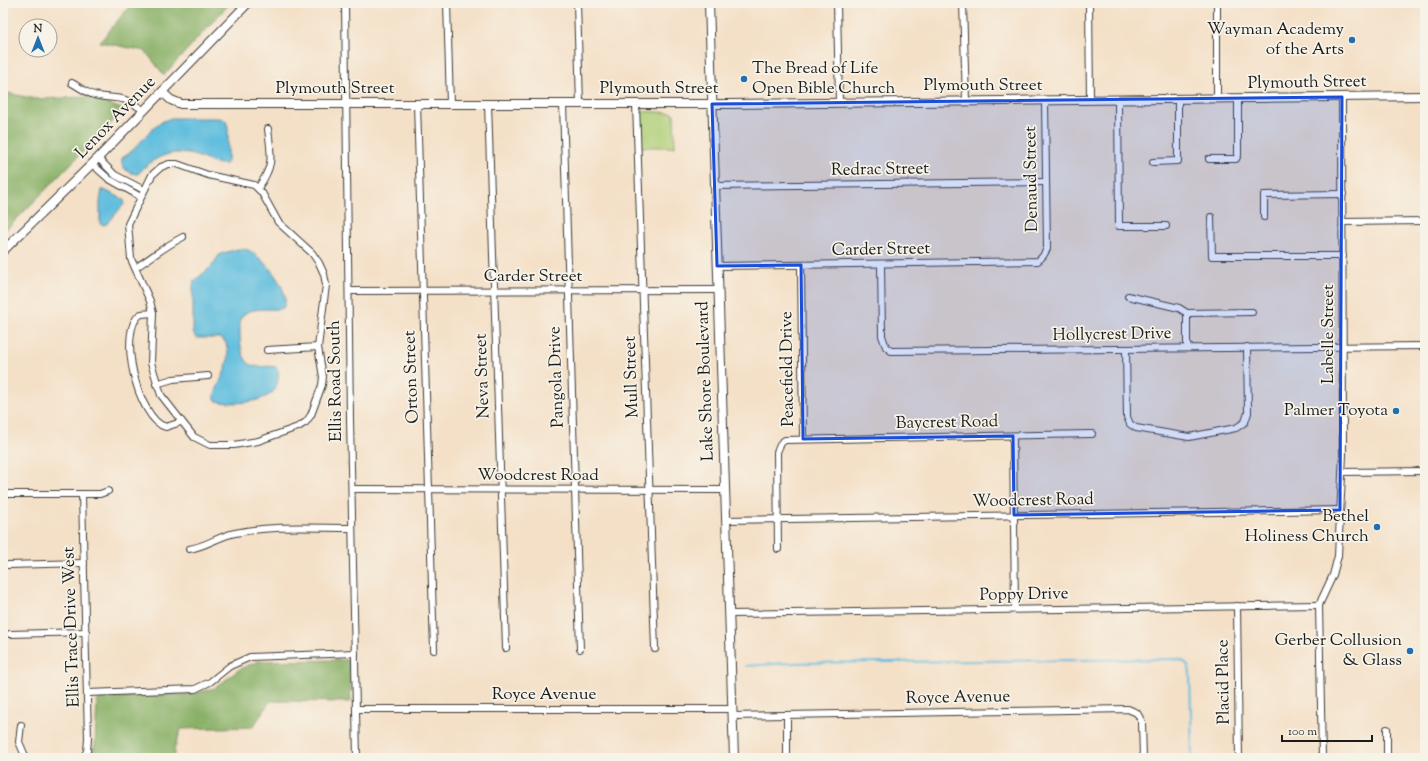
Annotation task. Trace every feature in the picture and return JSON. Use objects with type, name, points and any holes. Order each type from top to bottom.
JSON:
[{"type":"street","name":"Lenox Avenue","points":[[3,251],[95,161],[248,3]]},
{"type":"street","name":"Ellis Road South","points":[[345,3],[352,528],[357,758]]},
{"type":"street","points":[[447,3],[450,104]]},
{"type":"street","points":[[577,3],[580,104]]},
{"type":"street","name":"Lake Shore Boulevard","points":[[709,3],[734,758]]},
{"type":"street","points":[[837,3],[839,103]]},
{"type":"street","points":[[963,3],[966,101]]},
{"type":"street","points":[[1089,3],[1090,100]]},
{"type":"street","points":[[1217,3],[1217,98]]},
{"type":"street","points":[[72,84],[94,95],[121,97],[144,111]]},
{"type":"street","name":"Plymouth Street","points":[[162,92],[171,100],[181,104],[712,104],[1425,96]]},
{"type":"street","name":"Labelle Street","points":[[1322,758],[1319,605],[1333,574],[1338,556],[1342,472],[1342,97]]},
{"type":"street","points":[[1209,159],[1232,159],[1236,158],[1238,155],[1238,98]]},
{"type":"street","points":[[1153,162],[1178,161],[1178,99]]},
{"type":"street","points":[[1118,100],[1120,226],[1166,226]]},
{"type":"street","name":"Denaud Street","points":[[1044,256],[1047,249],[1045,101]]},
{"type":"street","name":"Orton Street","points":[[417,104],[434,650]]},
{"type":"street","name":"Neva Street","points":[[488,104],[506,648]]},
{"type":"street","name":"Pangola Drive","points":[[563,104],[580,649]]},
{"type":"street","name":"Mull Street","points":[[636,104],[655,649]]},
{"type":"street","points":[[258,188],[271,168],[268,129]]},
{"type":"street","points":[[95,161],[115,175],[144,190]]},
{"type":"street","points":[[95,161],[109,179],[141,197]]},
{"type":"street","points":[[169,164],[177,164],[208,175],[242,181],[258,188],[278,222],[312,253],[324,274],[325,297],[318,347],[323,377],[322,385],[311,415],[306,422],[298,427],[258,441],[220,445],[202,442],[194,437],[161,395],[156,384],[151,363],[150,348],[152,313],[150,301],[129,251],[128,224],[144,190],[154,172],[160,167],[169,164]]},
{"type":"street","name":"Redrac Street","points":[[715,186],[1046,182]]},
{"type":"street","points":[[1264,217],[1264,195],[1343,194]]},
{"type":"street","points":[[1211,217],[1212,256],[1343,256]]},
{"type":"street","points":[[1343,222],[1425,221]]},
{"type":"street","points":[[135,268],[152,258],[164,247],[183,237]]},
{"type":"street","name":"Carder Street","points":[[718,266],[1032,262],[1044,256]]},
{"type":"street","name":"Hollycrest Drive","points":[[881,264],[882,336],[886,347],[891,351],[1425,346]]},
{"type":"street","name":"Peacefield Drive","points":[[778,549],[778,447],[785,440],[803,439],[800,265]]},
{"type":"street","name":"Carder Street","points":[[349,291],[718,290]]},
{"type":"street","points":[[1128,296],[1179,308],[1187,313],[1252,312]]},
{"type":"street","points":[[152,313],[141,314],[133,324],[131,357],[136,384],[147,410],[157,423],[166,427],[181,422]]},
{"type":"street","points":[[1187,313],[1187,348]]},
{"type":"street","points":[[267,350],[318,347]]},
{"type":"street","points":[[1126,349],[1127,417],[1130,424],[1136,428],[1189,437],[1236,428],[1245,422],[1248,412],[1247,347]]},
{"type":"street","points":[[156,384],[173,379],[208,376]]},
{"type":"street","name":"Baycrest Road","points":[[803,439],[1092,434]]},
{"type":"street","points":[[1013,436],[1016,609]]},
{"type":"street","points":[[1342,472],[1425,471]]},
{"type":"street","name":"Woodcrest Road","points":[[352,490],[725,490]]},
{"type":"street","points":[[3,494],[100,494],[108,491]]},
{"type":"street","name":"Ellis Trace Drive West","points":[[82,494],[88,693],[88,739],[87,751],[83,758]]},
{"type":"street","name":"Woodcrest Road","points":[[726,520],[1340,510]]},
{"type":"street","points":[[189,549],[199,548],[234,533],[267,529],[352,528]]},
{"type":"street","points":[[8,565],[84,563]]},
{"type":"street","name":"Poppy Drive","points":[[729,614],[1319,605]]},
{"type":"street","name":"Placid Place","points":[[1237,606],[1239,758]]},
{"type":"street","points":[[10,634],[86,632]]},
{"type":"street","points":[[88,693],[194,689],[210,682],[241,660],[258,656],[355,653]]},
{"type":"street","name":"Royce Avenue","points":[[356,709],[732,712],[787,715],[1128,710],[1137,713],[1142,722],[1143,758]]},
{"type":"street","points":[[787,715],[787,758]]},
{"type":"street","points":[[21,725],[19,742],[26,758]]},
{"type":"street","points":[[1387,729],[1387,758]]},
{"type":"highlighted area","points":[[1342,97],[1340,510],[1014,515],[1013,436],[803,439],[801,265],[717,266],[712,104]]},
{"type":"green space","points":[[132,3],[230,3],[164,75],[145,51],[100,42]]},
{"type":"green space","points":[[3,92],[35,99],[91,97],[124,110],[3,233]]},
{"type":"green space","points":[[639,111],[674,113],[675,147],[640,147]]},
{"type":"green space","points":[[349,660],[351,702],[270,701],[253,727],[181,729],[174,750],[174,758],[89,758],[95,746],[97,702],[101,697],[193,694],[215,688],[240,669],[259,661]]},
{"type":"water","points":[[171,118],[220,118],[226,121],[228,127],[228,161],[226,164],[213,162],[185,153],[177,153],[156,159],[138,174],[128,172],[122,165],[122,158],[129,154],[157,125]]},
{"type":"water","points":[[102,189],[123,199],[125,203],[107,224],[103,225],[100,224],[100,202]]},
{"type":"water","points":[[238,249],[248,250],[261,259],[275,275],[284,293],[285,301],[283,308],[253,310],[243,315],[240,320],[241,346],[245,359],[254,366],[276,367],[279,376],[277,385],[272,393],[260,399],[229,403],[216,401],[214,397],[227,363],[228,356],[225,341],[219,338],[196,338],[193,333],[193,286],[194,281],[211,267],[220,254]]},
{"type":"waterway","points":[[745,666],[790,663],[1178,659],[1187,664],[1190,673],[1192,758]]},
{"type":"place","name":"Wayman Academy of the Arts","points":[[1352,40]]},
{"type":"place","name":"The Bread of Life Open Bible Church","points":[[744,79]]},
{"type":"place","name":"Palmer Toyota","points":[[1396,411]]},
{"type":"place","name":"Bethel Holiness Church","points":[[1377,527]]},
{"type":"place","name":"Gerber Collusion & Glass","points":[[1410,651]]}]
